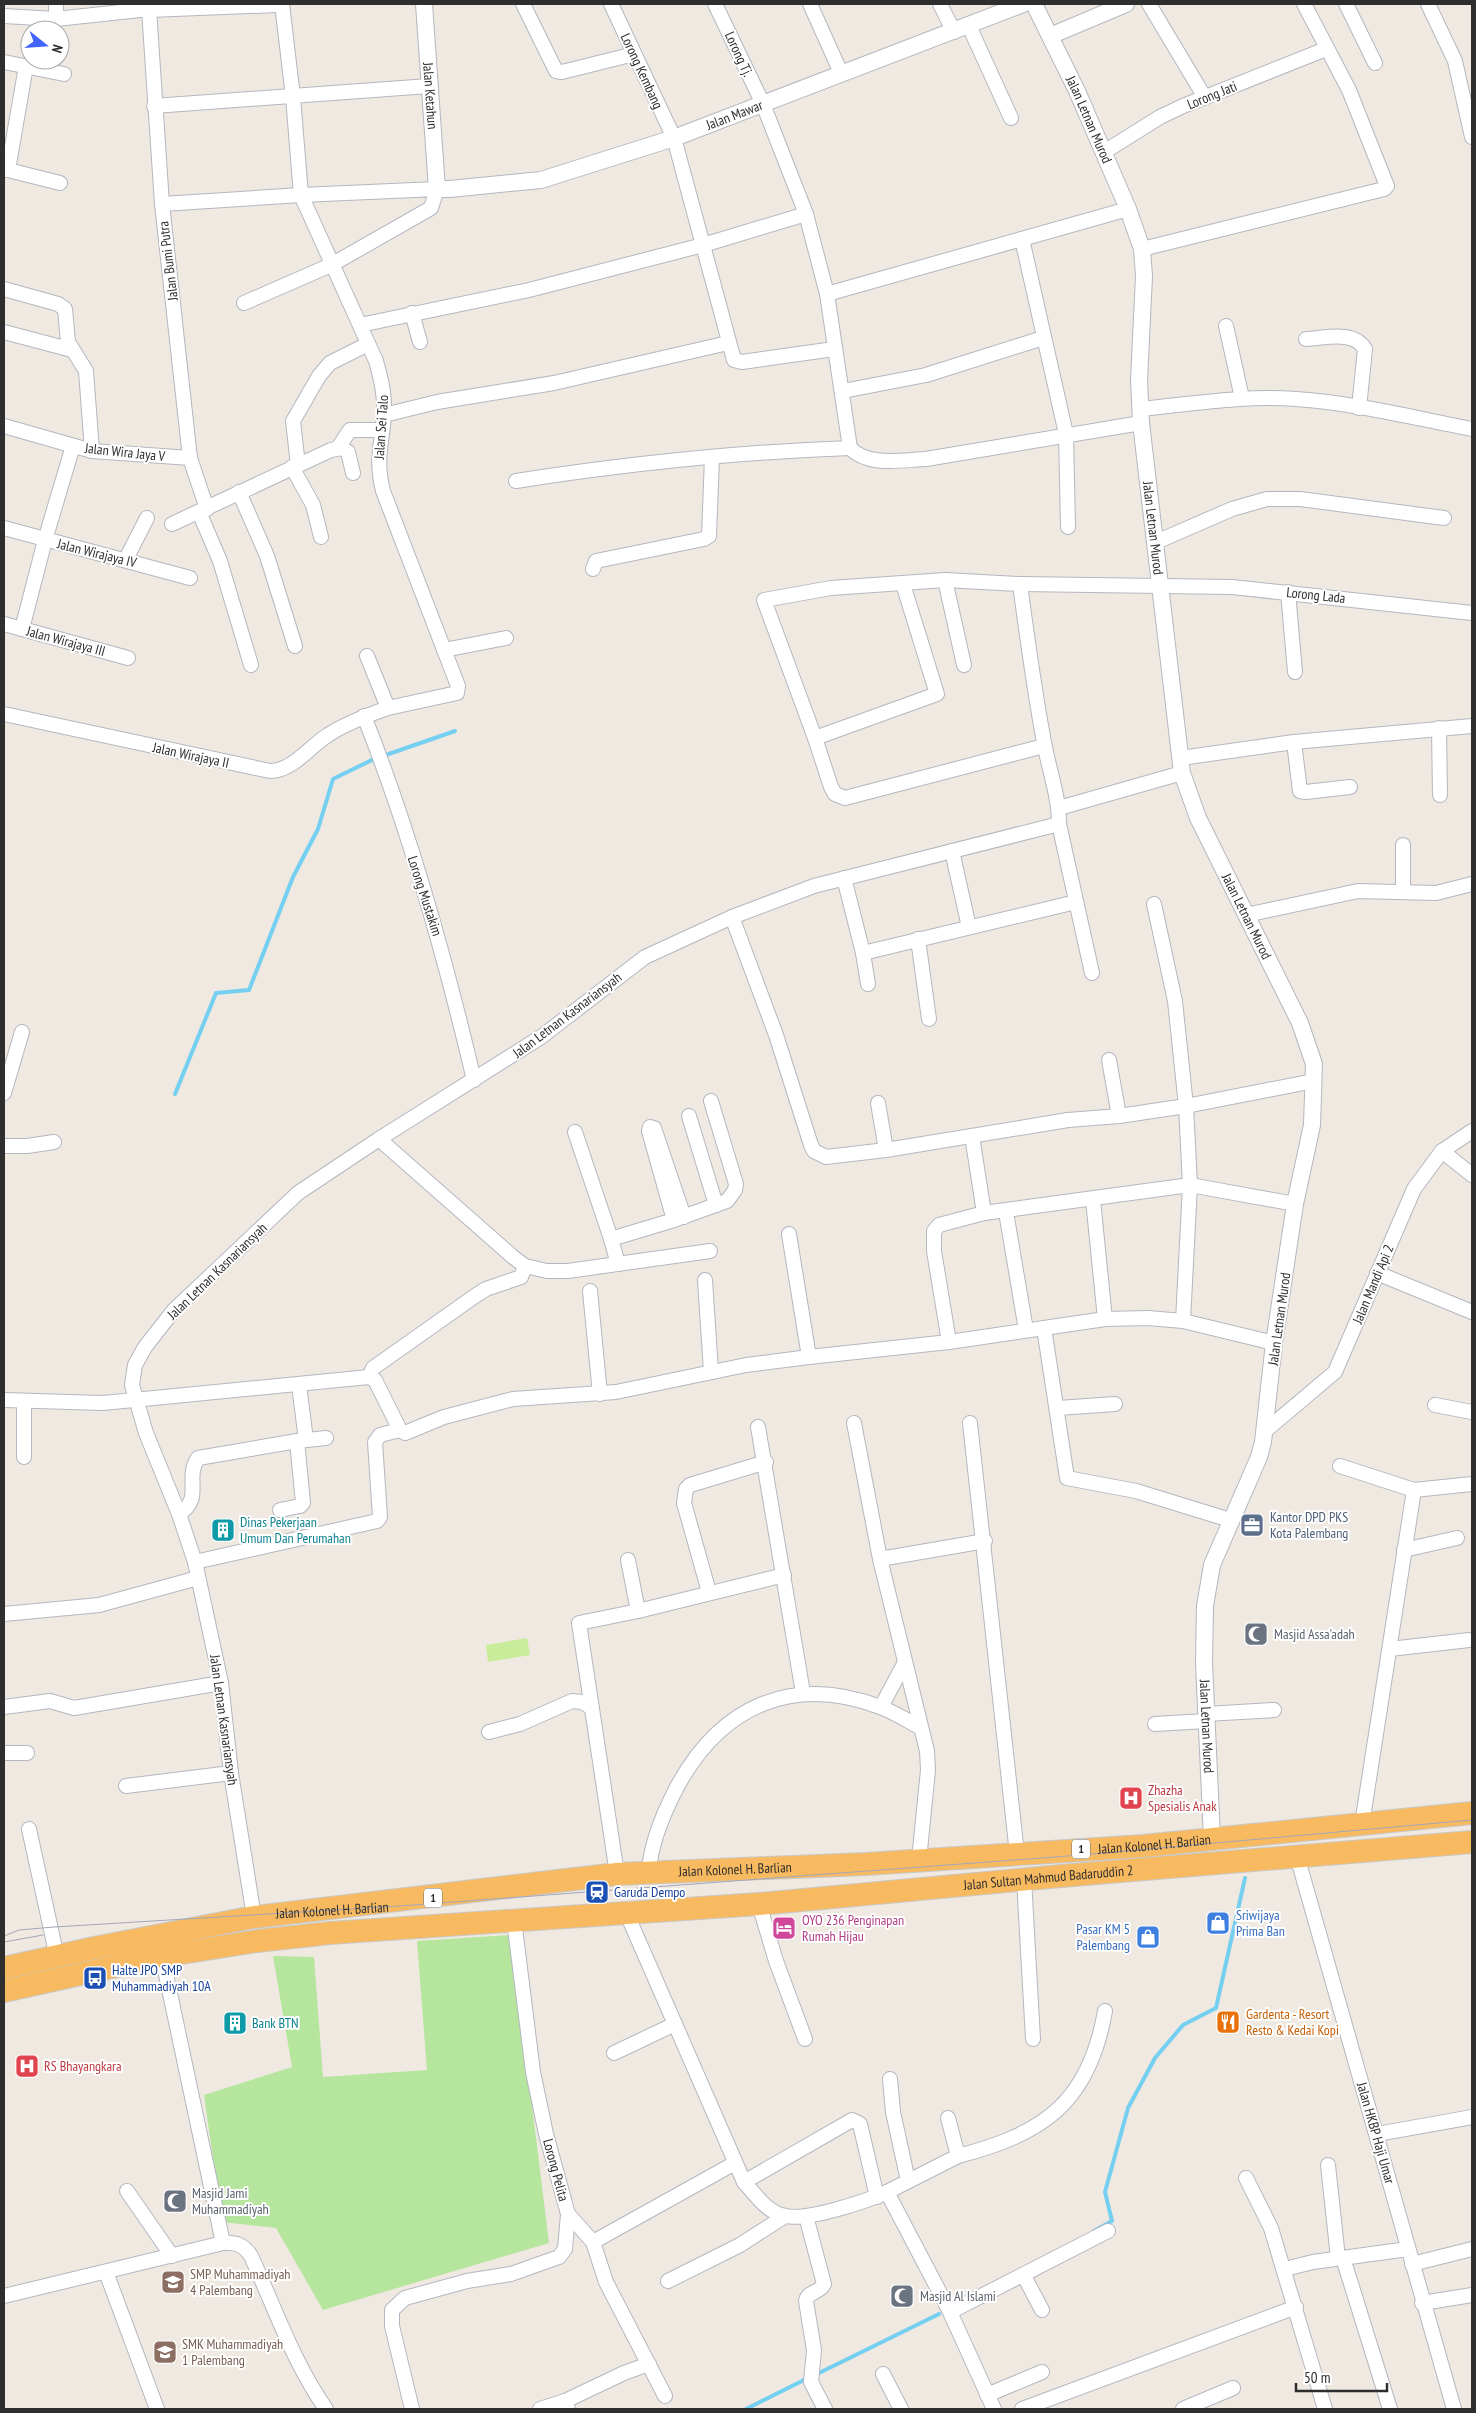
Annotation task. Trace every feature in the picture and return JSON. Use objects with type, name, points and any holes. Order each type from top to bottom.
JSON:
[{"type":"highway","name":"Jalan Kolonel H. Barlian","points":[[4,1968],[254,1918],[617,1874],[866,1864],[1017,1854],[1212,1840],[1472,1813]]},
{"type":"highway","name":"Jalan Sultan Mahmud Badaruddin 2","points":[[626,1912],[760,1904],[1024,1879],[1472,1842]]},
{"type":"highway","points":[[866,1864],[867,1894]]},
{"type":"highway","name":"Jalan Kolonel H. Barlian","points":[[4,1991],[162,1956],[257,1941],[320,1934],[626,1912]]},
{"type":"street","points":[[56,4],[56,19]]},
{"type":"street","points":[[4,16],[56,19],[149,6],[277,4]]},
{"type":"street","name":"Jalan Sei Talo","points":[[282,4],[293,97],[300,195],[360,325],[383,385],[384,415],[378,450],[378,473],[383,491],[458,686],[455,694],[388,708],[364,716]]},
{"type":"street","name":"Jalan Ketahun","points":[[424,4],[437,189]]},
{"type":"street","points":[[523,4],[556,71],[562,72],[634,54]]},
{"type":"street","name":"Lorong Kembang","points":[[611,4],[674,138],[734,360],[739,362],[834,348]]},
{"type":"street","name":"Lorong Tj.","points":[[715,4],[762,104],[806,214],[827,294],[850,448]]},
{"type":"street","points":[[810,4],[841,73]]},
{"type":"street","points":[[940,4],[954,32]]},
{"type":"street","name":"Jalan Mawar","points":[[437,189],[541,180],[674,138],[1023,4]]},
{"type":"street","name":"Jalan Letnan Murod","points":[[1034,4],[1104,152],[1142,249],[1144,276],[1139,370],[1140,416],[1182,766],[1198,818],[1300,1023],[1314,1064],[1312,1125],[1295,1204],[1274,1343],[1265,1431],[1259,1457],[1212,1565],[1205,1606],[1206,1717],[1212,1840]]},
{"type":"street","points":[[1050,36],[1126,4]]},
{"type":"street","points":[[1149,4],[1204,96]]},
{"type":"street","points":[[1142,249],[1386,187],[1388,184],[1349,90],[1304,4]]},
{"type":"street","points":[[1346,4],[1376,63]]},
{"type":"street","points":[[1428,4],[1455,60],[1472,137]]},
{"type":"street","name":"Jalan Bumi Putra","points":[[149,6],[154,106],[162,204],[190,458],[203,510],[251,664]]},
{"type":"street","points":[[969,26],[1011,118]]},
{"type":"street","name":"Lorong Jati","points":[[1104,152],[1160,117],[1204,96],[1326,49]]},
{"type":"street","points":[[4,62],[20,65]]},
{"type":"street","points":[[25,70],[6,169],[60,183]]},
{"type":"street","points":[[45,70],[64,74]]},
{"type":"street","points":[[154,106],[429,86]]},
{"type":"street","points":[[162,204],[437,189],[431,208],[332,265],[244,303]]},
{"type":"street","points":[[827,294],[1128,210]]},
{"type":"street","points":[[360,325],[528,290],[703,244],[806,214]]},
{"type":"street","points":[[1022,239],[1066,434],[1068,527]]},
{"type":"street","points":[[4,289],[62,306],[67,313],[67,337],[72,350],[86,371],[92,451]]},
{"type":"street","points":[[412,313],[420,342]]},
{"type":"street","points":[[1226,326],[1242,398]]},
{"type":"street","points":[[4,332],[72,350]]},
{"type":"street","points":[[1306,338],[1352,337],[1360,341],[1365,349],[1359,408]]},
{"type":"street","points":[[843,391],[926,375],[1043,338]]},
{"type":"street","points":[[384,415],[437,402],[554,382],[728,343]]},
{"type":"street","points":[[321,537],[310,499],[295,466],[293,420],[315,383],[330,363],[368,344]]},
{"type":"street","points":[[516,481],[593,469],[850,448],[857,456],[892,461],[926,459],[1066,434],[1140,416],[1242,398],[1295,398],[1472,429]]},
{"type":"street","name":"Jalan Wira Jaya V","points":[[4,426],[92,451],[190,458]]},
{"type":"street","points":[[172,524],[295,466],[338,448],[350,430],[382,430]]},
{"type":"street","points":[[22,629],[45,540],[73,446]]},
{"type":"street","points":[[338,448],[348,452],[353,473]]},
{"type":"street","points":[[595,565],[709,536],[712,458]]},
{"type":"street","points":[[239,492],[267,556],[295,646]]},
{"type":"street","points":[[1156,542],[1232,509],[1267,499],[1300,499],[1444,518]]},
{"type":"street","points":[[126,559],[147,518]]},
{"type":"street","name":"Jalan Wirajaya IV","points":[[4,528],[45,540],[126,559],[190,578]]},
{"type":"street","points":[[945,580],[964,665]]},
{"type":"street","name":"Lorong Lada","points":[[815,738],[764,600],[831,588],[945,580],[1020,584],[1232,587],[1472,613]]},
{"type":"street","points":[[903,584],[937,694],[815,738],[835,794],[845,798],[1044,746]]},
{"type":"street","points":[[1020,584],[1032,679],[1044,746],[1059,808],[1059,824],[1092,972]]},
{"type":"street","points":[[1288,592],[1295,672]]},
{"type":"street","name":"Jalan Wirajaya III","points":[[4,624],[128,658]]},
{"type":"street","points":[[444,650],[506,638]]},
{"type":"street","points":[[367,656],[388,708]]},
{"type":"street","name":"Jalan Wirajaya II","points":[[4,714],[270,771],[285,768],[328,734],[364,716]]},
{"type":"street","name":"Lorong Mustakim","points":[[364,716],[384,766],[441,944],[474,1080]]},
{"type":"street","points":[[1059,808],[1182,766],[1294,742],[1472,726]]},
{"type":"street","points":[[1439,728],[1440,795]]},
{"type":"street","points":[[1294,742],[1300,791],[1350,787]]},
{"type":"street","name":"Jalan Letnan Kasnariansyah","points":[[254,1918],[231,1773],[221,1683],[195,1562],[179,1514],[135,1400],[132,1385],[135,1365],[145,1347],[174,1310],[298,1193],[379,1139],[542,1037],[620,974],[645,957],[736,916],[814,886],[1059,824]]},
{"type":"street","points":[[1403,846],[1403,892]]},
{"type":"street","points":[[952,851],[969,927]]},
{"type":"street","points":[[844,878],[864,953],[868,984]]},
{"type":"street","points":[[1246,915],[1358,891],[1436,893],[1472,884]]},
{"type":"street","points":[[864,953],[1076,902]]},
{"type":"street","points":[[1154,904],[1176,1001],[1186,1106],[1190,1185],[1183,1321]]},
{"type":"street","points":[[736,916],[814,1151],[826,1157],[886,1150],[1068,1120],[1119,1116],[1186,1106],[1314,1081]]},
{"type":"street","points":[[918,939],[929,1019]]},
{"type":"street","points":[[4,1093],[22,1032]]},
{"type":"street","points":[[1109,1060],[1119,1116]]},
{"type":"street","points":[[611,1238],[679,1219],[731,1198],[736,1187],[711,1101]]},
{"type":"street","points":[[878,1103],[886,1150]]},
{"type":"street","points":[[689,1116],[716,1205]]},
{"type":"street","points":[[650,1127],[654,1128],[679,1219],[649,1131],[650,1127]]},
{"type":"street","name":"Jalan Mandi Api 2","points":[[1265,1431],[1334,1372],[1346,1350],[1414,1189],[1442,1151],[1472,1131]]},
{"type":"street","points":[[575,1132],[618,1264]]},
{"type":"street","points":[[972,1136],[984,1213]]},
{"type":"street","points":[[379,1139],[525,1266],[547,1271],[618,1264],[710,1251]]},
{"type":"street","points":[[4,1146],[27,1146],[54,1142]]},
{"type":"street","points":[[1442,1151],[1472,1176]]},
{"type":"street","points":[[949,1342],[934,1251],[934,1229],[939,1225],[984,1213],[1006,1212],[1190,1185],[1295,1204]]},
{"type":"street","points":[[1093,1200],[1105,1319]]},
{"type":"street","points":[[1006,1212],[1026,1330]]},
{"type":"street","points":[[790,1234],[809,1357]]},
{"type":"street","points":[[368,1377],[373,1368],[475,1296],[486,1289],[521,1277],[525,1266]]},
{"type":"street","points":[[1377,1273],[1472,1312]]},
{"type":"street","points":[[705,1280],[712,1372]]},
{"type":"street","points":[[590,1291],[600,1394]]},
{"type":"street","points":[[195,1562],[377,1521],[380,1516],[375,1442],[380,1434],[400,1430],[405,1432],[444,1417],[513,1399],[600,1394],[666,1383],[712,1372],[809,1357],[949,1342],[1105,1319],[1148,1318],[1183,1321],[1274,1343]]},
{"type":"street","points":[[1044,1328],[1068,1479],[1095,1481],[1136,1491],[1230,1520]]},
{"type":"street","points":[[4,1400],[91,1403],[299,1385],[368,1377],[375,1380],[400,1430]]},
{"type":"street","points":[[280,1510],[300,1506],[303,1503],[299,1385]]},
{"type":"street","points":[[24,1402],[24,1457]]},
{"type":"street","points":[[1058,1408],[1115,1404]]},
{"type":"street","points":[[1435,1405],[1472,1412]]},
{"type":"street","points":[[854,1423],[880,1559],[928,1761],[919,1860]]},
{"type":"street","points":[[970,1423],[985,1541],[1017,1854]]},
{"type":"street","points":[[758,1427],[766,1462],[804,1693]]},
{"type":"street","points":[[179,1514],[189,1508],[192,1501],[193,1466],[198,1458],[302,1440],[326,1438]]},
{"type":"street","points":[[709,1592],[684,1503],[686,1489],[690,1485],[766,1462]]},
{"type":"street","points":[[1340,1466],[1414,1490],[1472,1484]]},
{"type":"street","points":[[1362,1824],[1414,1490]]},
{"type":"street","points":[[1404,1550],[1457,1538]]},
{"type":"street","points":[[880,1559],[985,1541]]},
{"type":"street","points":[[628,1560],[638,1611]]},
{"type":"street","points":[[617,1874],[579,1622],[638,1611],[784,1575]]},
{"type":"street","points":[[4,1614],[106,1603],[198,1578]]},
{"type":"street","points":[[1390,1649],[1469,1640]]},
{"type":"street","points":[[881,1707],[904,1664]]},
{"type":"street","points":[[4,1707],[50,1701],[74,1708],[221,1683]]},
{"type":"street","points":[[649,1873],[656,1840],[669,1802],[687,1770],[705,1745],[739,1716],[759,1705],[778,1698],[804,1693],[846,1698],[881,1707],[921,1728]]},
{"type":"street","points":[[489,1732],[520,1724],[572,1701],[582,1702],[592,1708]]},
{"type":"street","points":[[1155,1724],[1274,1710]]},
{"type":"street","points":[[4,1754],[27,1753]]},
{"type":"street","points":[[126,1786],[231,1773]]},
{"type":"street","points":[[29,1829],[57,1957]]},
{"type":"street","name":"Jalan HKBP Haji Umar","points":[[1296,1856],[1377,2134],[1422,2303],[1454,2409]]},
{"type":"street","points":[[1024,1879],[1032,2039]]},
{"type":"street","points":[[760,1904],[776,1961],[805,2039]]},
{"type":"street","points":[[626,1912],[744,2182],[764,2205],[785,2216],[806,2216],[882,2194],[958,2156],[1024,2134],[1043,2122],[1076,2089],[1101,2038],[1105,2011]]},
{"type":"street","name":"Lorong Pelita","points":[[514,1920],[533,2072],[546,2134],[568,2214],[593,2242],[606,2282],[665,2396]]},
{"type":"street","points":[[162,1956],[223,2243]]},
{"type":"street","points":[[614,2053],[675,2024]]},
{"type":"street","points":[[890,2079],[893,2112],[908,2181]]},
{"type":"street","points":[[1377,2134],[1472,2117]]},
{"type":"street","points":[[948,2118],[958,2156]]},
{"type":"street","points":[[744,2182],[852,2120],[860,2124],[882,2194],[950,2312],[994,2409]]},
{"type":"street","points":[[593,2242],[735,2162]]},
{"type":"street","points":[[1328,2165],[1340,2258],[1390,2409]]},
{"type":"street","points":[[1246,2178],[1271,2228],[1285,2268],[1325,2409]]},
{"type":"street","points":[[128,2191],[172,2256]]},
{"type":"street","points":[[412,2409],[392,2326],[391,2315],[395,2305],[405,2298],[418,2294],[467,2281],[511,2274],[559,2257],[565,2249],[568,2214]]},
{"type":"street","points":[[668,2281],[740,2245],[785,2216]]},
{"type":"street","points":[[806,2216],[824,2284],[822,2288],[809,2295],[806,2301],[814,2350],[811,2382],[825,2409]]},
{"type":"street","points":[[950,2312],[1024,2276],[1108,2231]]},
{"type":"street","points":[[4,2296],[223,2243],[243,2246],[251,2256],[308,2384],[326,2409]]},
{"type":"street","points":[[1285,2268],[1408,2249]]},
{"type":"street","points":[[1412,2264],[1472,2249]]},
{"type":"street","points":[[106,2272],[157,2409]]},
{"type":"street","points":[[1024,2276],[1042,2310]]},
{"type":"street","points":[[1422,2303],[1472,2295]]},
{"type":"street","points":[[1022,2409],[1296,2307]]},
{"type":"street","points":[[540,2409],[566,2405],[624,2373],[650,2364]]},
{"type":"street","points":[[987,2395],[1042,2367]]},
{"type":"street","points":[[883,2374],[902,2409]]},
{"type":"street","points":[[1183,2409],[1233,2388]]},
{"type":"green space","points":[[527,1638],[530,1655],[488,1662],[486,1645]]},
{"type":"green space","points":[[511,1935],[549,2243],[323,2310],[276,2228],[222,2222],[204,2095],[292,2067],[273,1956],[314,1957],[323,2077],[427,2070],[417,1941]]},
{"type":"waterway","points":[[383,756],[455,731]]},
{"type":"waterway","points":[[175,1094],[216,993],[249,990],[293,877],[318,829],[333,779],[376,758]]},
{"type":"waterway","points":[[1094,2231],[1112,2221],[1105,2192],[1128,2108],[1155,2058],[1183,2025],[1216,2008],[1245,1878]]},
{"type":"waterway","points":[[817,2374],[939,2314]]},
{"type":"waterway","points":[[746,2409],[806,2379]]},
{"type":"tram line","points":[[4,1936],[19,1930],[54,1927],[400,1906],[1081,1855],[1472,1820]]},
{"type":"tram line","points":[[4,1942],[43,1935]]},
{"type":"place","name":"Kantor DPD PKS Kota Palembang","points":[[1252,1525]]},
{"type":"place","name":"Dinas Pekerjaan Umum Dan Perumahan","points":[[223,1530]]},
{"type":"place","name":"Masjid Assa'adah","points":[[1256,1634]]},
{"type":"place","name":"Zhazha Spesialis Anak","points":[[1131,1798]]},
{"type":"place","name":"Garuda Dempo","points":[[597,1892]]},
{"type":"place","name":"Sriwijaya Prima Ban","points":[[1218,1923]]},
{"type":"place","name":"OYO 236 Penginapan Rumah Hijau","points":[[784,1928]]},
{"type":"place","name":"Pasar KM 5 Palembang","points":[[1148,1937]]},
{"type":"place","name":"Halte JPO SMP Muhammadiyah 10A","points":[[95,1978]]},
{"type":"place","name":"Gardenta - Resort Resto & Kedai Kopi","points":[[1228,2022]]},
{"type":"place","name":"Bank BTN","points":[[235,2023]]},
{"type":"place","name":"RS Bhayangkara","points":[[27,2066]]},
{"type":"place","name":"Masjid Jami Muhammadiyah","points":[[175,2201]]},
{"type":"place","name":"SMP Muhammadiyah 4 Palembang","points":[[173,2282]]},
{"type":"place","name":"Masjid Al Islami","points":[[902,2296]]},
{"type":"place","name":"SMK Muhammadiyah 1 Palembang","points":[[165,2352]]}]
